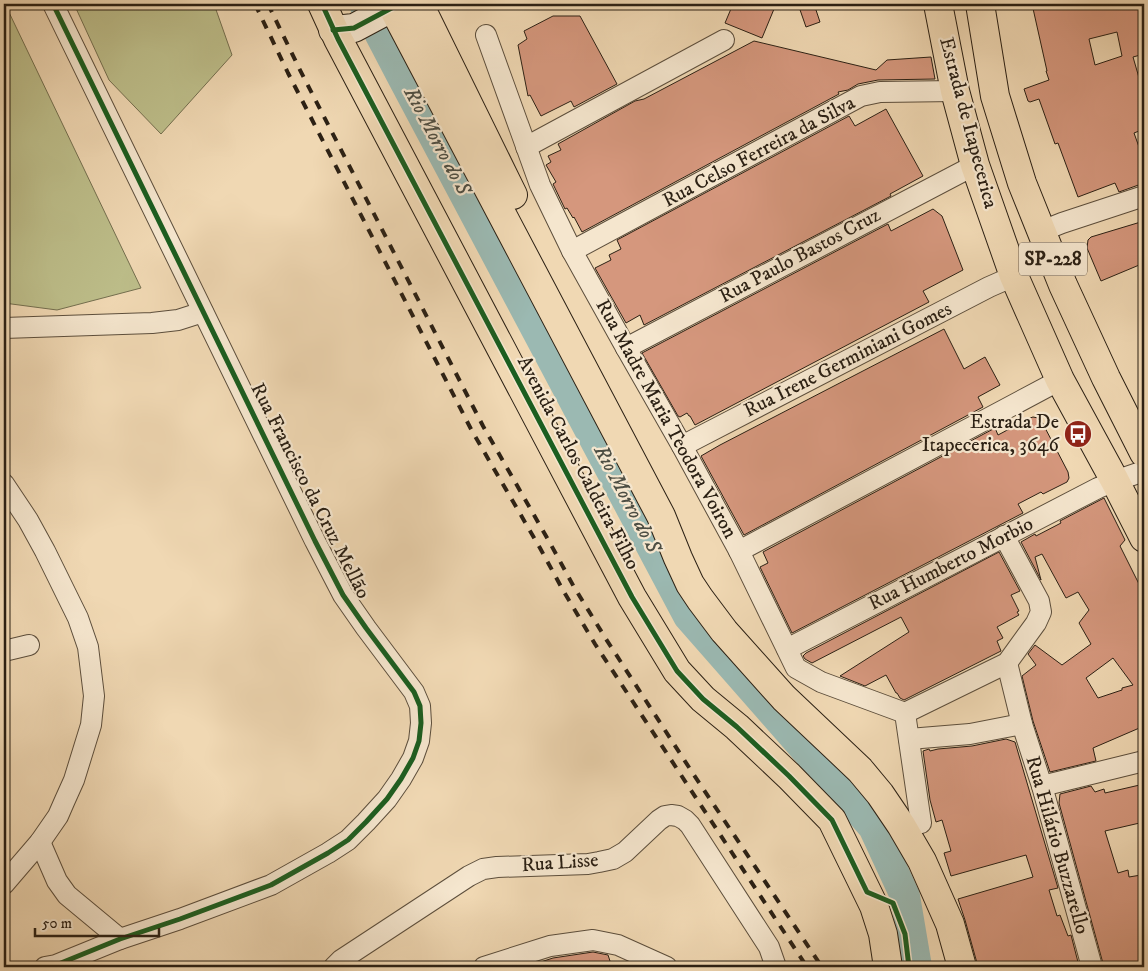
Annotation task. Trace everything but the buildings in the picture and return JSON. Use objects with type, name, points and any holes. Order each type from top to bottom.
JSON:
[{"type":"main road","name":"Avenida Carlos Caldeira Filho","points":[[322,4],[333,30],[632,597],[677,671],[703,699],[737,727],[832,820],[874,906],[883,934],[888,967]]},
{"type":"main road","name":"Estrada de Itapecerica","points":[[938,4],[955,91],[975,165],[1014,276],[1060,380],[1144,538]]},
{"type":"main road","points":[[965,4],[988,54]]},
{"type":"main road","name":"Estrada de Itapecerica","points":[[980,4],[995,96],[1022,183],[1064,285],[1106,378],[1144,453]]},
{"type":"main road","points":[[333,30],[354,28],[391,9],[633,439],[661,516],[690,584],[744,655],[784,698],[860,770],[880,794],[901,824],[922,862],[950,924],[962,967]]},
{"type":"street","name":"Rua Francisco da Cruz Mellão","points":[[46,967],[271,885],[348,840],[387,799],[401,779],[413,758],[419,741],[420,723],[420,706],[414,692],[366,628],[344,594],[301,515],[53,4]]},
{"type":"street","name":"Rua Madre Maria Teodora Voiron","points":[[486,35],[540,185],[572,251],[739,550],[796,668],[821,682],[905,713]]},
{"type":"street","points":[[526,147],[724,40]]},
{"type":"street","name":"Rua Celso Ferreira da Silva","points":[[572,251],[861,96],[880,92],[955,91]]},
{"type":"street","name":"Rua Paulo Bastos Cruz","points":[[626,348],[975,165]]},
{"type":"street","points":[[1042,231],[1144,196]]},
{"type":"street","name":"Rua Irene Germiniani Gomes","points":[[682,446],[989,287],[1014,276]]},
{"type":"street","points":[[4,328],[152,324],[178,320],[203,312]]},
{"type":"street","points":[[739,550],[1060,380]]},
{"type":"street","name":"Rua Humberto Morbio","points":[[787,648],[1098,488],[1144,471]]},
{"type":"street","points":[[4,484],[28,520],[78,618],[88,647],[94,696],[91,725],[74,780],[58,816],[40,842],[4,884]]},
{"type":"street","points":[[922,823],[905,713],[1007,663],[1036,623],[1041,612],[1039,601],[1004,536]]},
{"type":"street","points":[[4,651],[29,646]]},
{"type":"street","name":"Rua Hilário Buzzarello","points":[[1007,663],[1022,724],[1042,786],[1092,967]]},
{"type":"street","points":[[909,739],[970,734],[1022,724]]},
{"type":"street","points":[[1042,786],[1144,761]]},
{"type":"street","name":"Rua Lisse","points":[[334,967],[341,960],[469,876],[483,869],[588,864],[613,858],[626,852],[659,820],[671,815],[678,816],[690,825],[769,947],[776,967]]},
{"type":"street","points":[[40,842],[57,881],[67,895],[120,939]]},
{"type":"street","points":[[484,967],[523,961],[550,946],[593,940],[618,945],[667,967]]},
{"type":"green space","points":[[4,4],[141,288],[57,310],[4,303]]},
{"type":"green space","points":[[74,4],[214,4],[232,55],[161,134],[109,80]]},
{"type":"waterway","name":"Rio Morro do S","points":[[364,4],[688,616],[873,827],[905,896],[917,967]]},
{"type":"railway","points":[[255,4],[288,73],[472,431],[564,592],[595,644],[807,967]]},
{"type":"railway","points":[[268,4],[483,426],[574,587],[692,772],[822,967]]},
{"type":"cycle path","points":[[45,967],[56,965],[120,939],[271,885],[328,853],[348,840],[387,799],[413,758],[419,741],[421,723],[420,706],[414,692],[343,595],[315,541],[53,4]]},
{"type":"cycle path","points":[[322,4],[338,39],[632,597],[677,671],[703,699],[737,727],[832,820],[867,892],[893,903],[905,934],[909,967]]},
{"type":"cycle path","points":[[333,30],[354,28],[399,4]]},
{"type":"place","name":"Estrada De Itapecerica, 3646","points":[[1078,434]]}]
